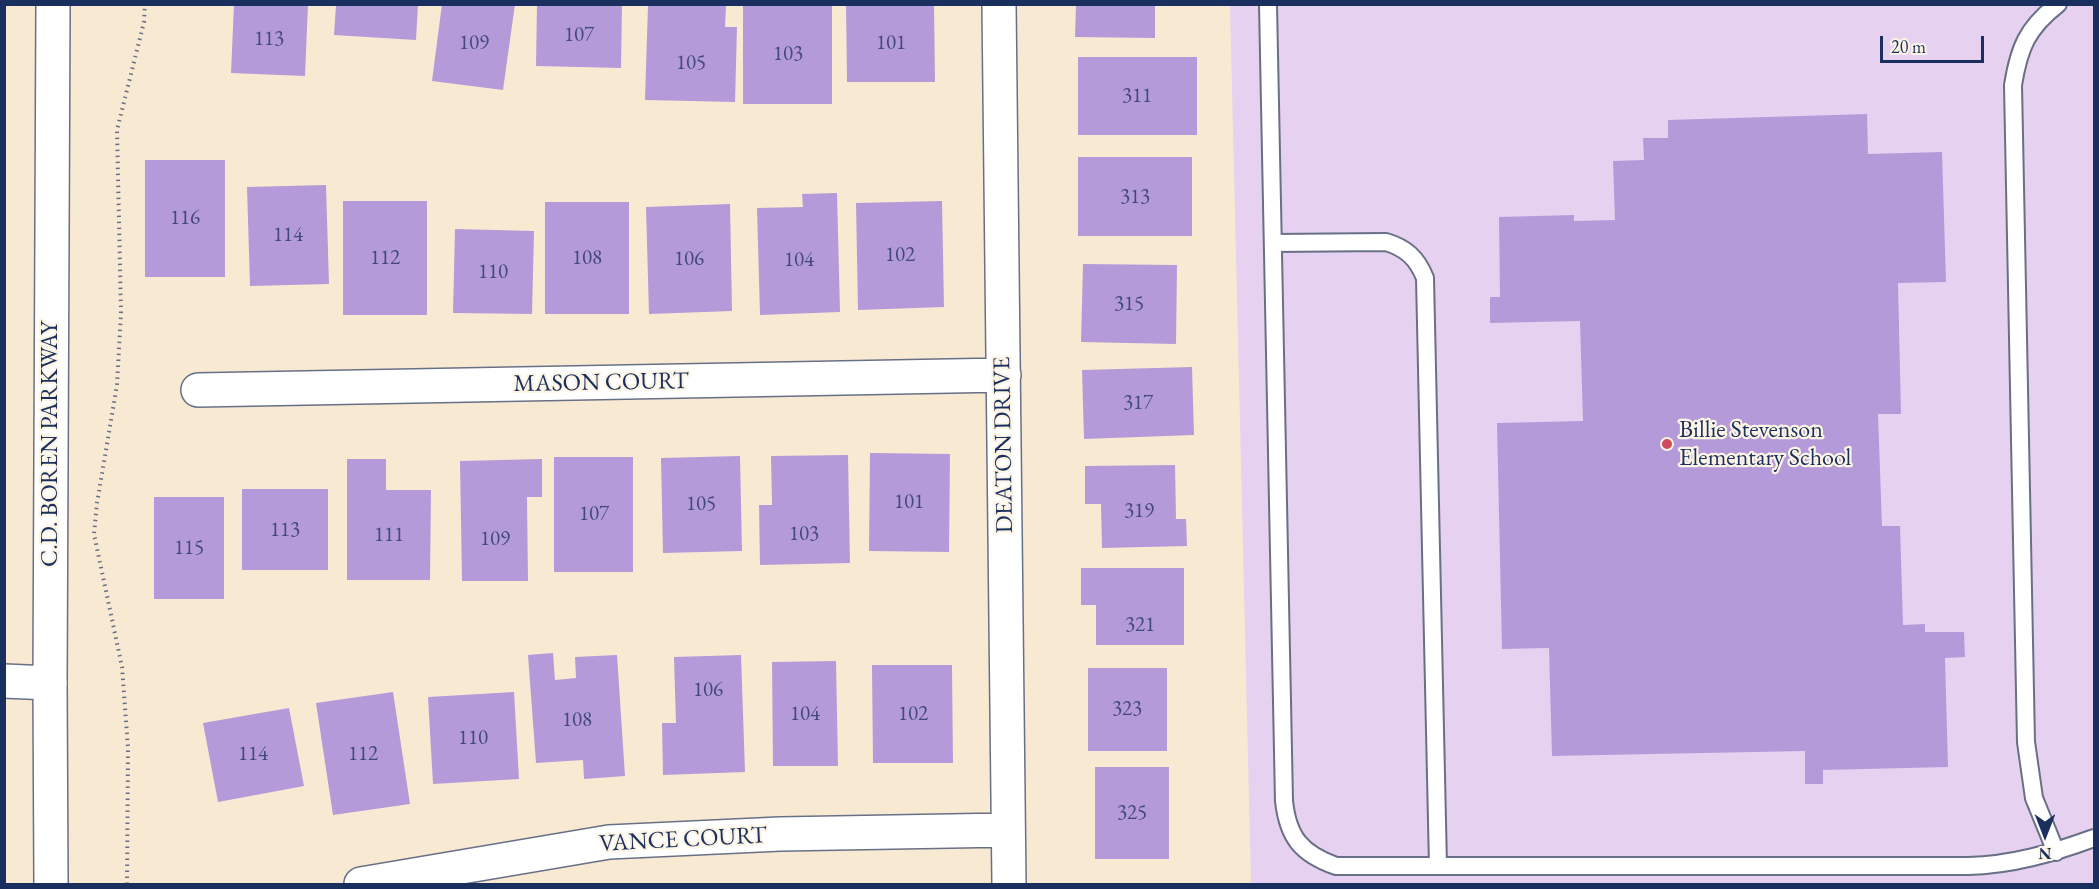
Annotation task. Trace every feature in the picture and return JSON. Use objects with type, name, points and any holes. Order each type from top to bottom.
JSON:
[{"type":"street","name":"C.D. BOREN PARKWAY","points":[[51,885],[52,4]]},
{"type":"street","name":"DEATON DRIVE","points":[[999,4],[1009,885]]},
{"type":"street","name":"MASON COURT","points":[[198,390],[1004,375]]},
{"type":"street","points":[[4,681],[50,683]]},
{"type":"street","name":"VANCE COURT","points":[[361,885],[609,842],[780,834],[1007,830]]},
{"type":"lane","points":[[1268,4],[1286,819],[1294,837],[1305,851],[1319,860],[1336,866],[1968,866],[1996,865],[2056,852],[2094,838]]},
{"type":"lane","points":[[2056,852],[2034,798],[2026,742],[2013,85],[2017,58],[2028,34],[2043,16],[2058,4]]},
{"type":"lane","points":[[1273,243],[1386,242],[1399,246],[1411,254],[1419,264],[1425,278],[1438,866]]},
{"type":"path","points":[[127,885],[129,748],[122,667],[94,534],[117,385],[121,325],[117,130],[144,22],[145,4]]},
{"type":"shaded area","name":"Billie Stevenson Elementary School","points":[[1230,5],[2094,5],[2094,884],[1251,884]]},
{"type":"building","points":[[234,4],[308,4],[305,76],[231,73]]},
{"type":"building","points":[[442,4],[515,4],[503,90],[432,81]]},
{"type":"building","points":[[537,4],[622,4],[621,68],[536,66]]},
{"type":"building","points":[[743,4],[832,4],[832,104],[743,104]]},
{"type":"building","points":[[846,4],[934,4],[935,82],[847,82]]},
{"type":"building","points":[[1076,4],[1155,4],[1155,38],[1075,37]]},
{"type":"building","points":[[336,5],[418,5],[416,40],[334,35]]},
{"type":"building","points":[[648,5],[726,5],[725,27],[737,27],[735,102],[645,100]]},
{"type":"building","points":[[1078,57],[1197,57],[1197,135],[1078,135]]},
{"type":"building","points":[[1867,114],[1868,154],[1942,152],[1946,282],[1898,283],[1901,414],[1878,414],[1882,526],[1900,526],[1903,625],[1925,624],[1925,632],[1964,632],[1965,657],[1945,658],[1948,767],[1823,770],[1823,784],[1805,784],[1805,751],[1552,756],[1549,648],[1502,649],[1497,423],[1583,421],[1580,321],[1490,323],[1490,297],[1500,297],[1499,217],[1574,215],[1574,221],[1615,220],[1613,161],[1644,160],[1643,138],[1668,138],[1668,120]]},
{"type":"building","points":[[1078,157],[1192,157],[1192,236],[1078,236]]},
{"type":"building","points":[[145,160],[225,160],[225,277],[145,277]]},
{"type":"building","points":[[326,185],[329,284],[250,286],[247,187]]},
{"type":"building","points":[[837,193],[840,312],[760,315],[757,208],[803,207],[802,194]]},
{"type":"building","points":[[343,201],[427,201],[427,315],[343,315]]},
{"type":"building","points":[[942,201],[944,307],[858,310],[856,203]]},
{"type":"building","points":[[545,202],[629,202],[629,314],[545,314]]},
{"type":"building","points":[[730,204],[732,311],[649,314],[646,207]]},
{"type":"building","points":[[455,229],[534,231],[532,314],[453,313]]},
{"type":"building","points":[[1083,264],[1177,265],[1176,344],[1081,342]]},
{"type":"building","points":[[1192,367],[1194,435],[1084,439],[1082,370]]},
{"type":"building","points":[[870,453],[950,454],[949,552],[869,551]]},
{"type":"building","points":[[848,455],[850,563],[760,565],[759,505],[772,505],[771,456]]},
{"type":"building","points":[[740,456],[742,551],[663,553],[661,458]]},
{"type":"building","points":[[554,457],[633,457],[633,572],[554,572]]},
{"type":"building","points":[[347,459],[386,459],[386,490],[431,490],[430,580],[347,580]]},
{"type":"building","points":[[542,459],[542,497],[527,497],[528,581],[462,581],[460,461]]},
{"type":"building","points":[[1175,465],[1176,519],[1186,519],[1187,546],[1102,548],[1101,504],[1085,504],[1085,466]]},
{"type":"building","points":[[242,489],[328,489],[328,570],[242,570]]},
{"type":"building","points":[[154,497],[224,497],[224,599],[154,599]]},
{"type":"building","points":[[1081,568],[1184,568],[1184,645],[1096,645],[1096,605],[1081,605]]},
{"type":"building","points":[[553,653],[555,680],[576,678],[575,657],[617,655],[625,776],[584,779],[583,760],[536,763],[528,655]]},
{"type":"building","points":[[741,655],[745,772],[663,775],[662,723],[676,723],[674,657]]},
{"type":"building","points":[[836,661],[838,766],[773,766],[772,662]]},
{"type":"building","points":[[872,665],[952,665],[953,763],[873,763]]},
{"type":"building","points":[[1088,668],[1167,668],[1167,751],[1088,751]]},
{"type":"building","points":[[393,692],[410,804],[333,815],[316,703]]},
{"type":"building","points":[[514,692],[519,779],[433,784],[428,697]]},
{"type":"building","points":[[289,708],[304,786],[218,802],[203,723]]},
{"type":"building","points":[[1095,767],[1169,767],[1169,859],[1095,859]]},
{"type":"place","name":"Billie Stevenson Elementary School","points":[[1667,444]]}]
